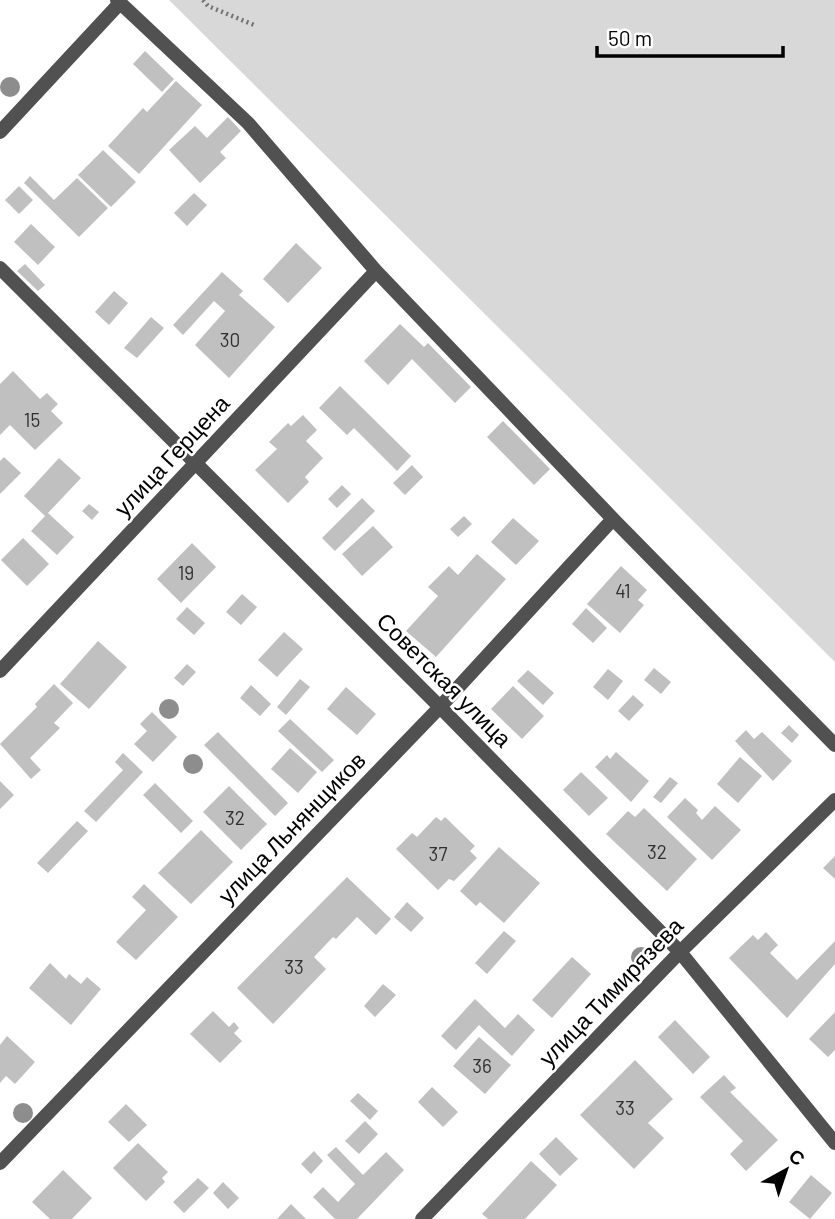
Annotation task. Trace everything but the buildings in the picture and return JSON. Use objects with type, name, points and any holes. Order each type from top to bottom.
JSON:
[{"type":"street","points":[[0,132],[118,1],[248,123],[376,271],[613,519],[835,745]]},
{"type":"street","name":"Советская улица","points":[[0,268],[195,466],[440,707],[680,952],[835,1143]]},
{"type":"street","name":"улица Герцена","points":[[0,671],[376,271]]},
{"type":"street","name":"улица Льнянщиков","points":[[0,1163],[440,707],[613,519]]},
{"type":"street","name":"улица Тимирязева","points":[[422,1219],[680,952],[835,800]]},
{"type":"path","points":[[203,0],[208,6],[254,24]]},
{"type":"shaded area","points":[[169,0],[835,0],[835,662]]}]
